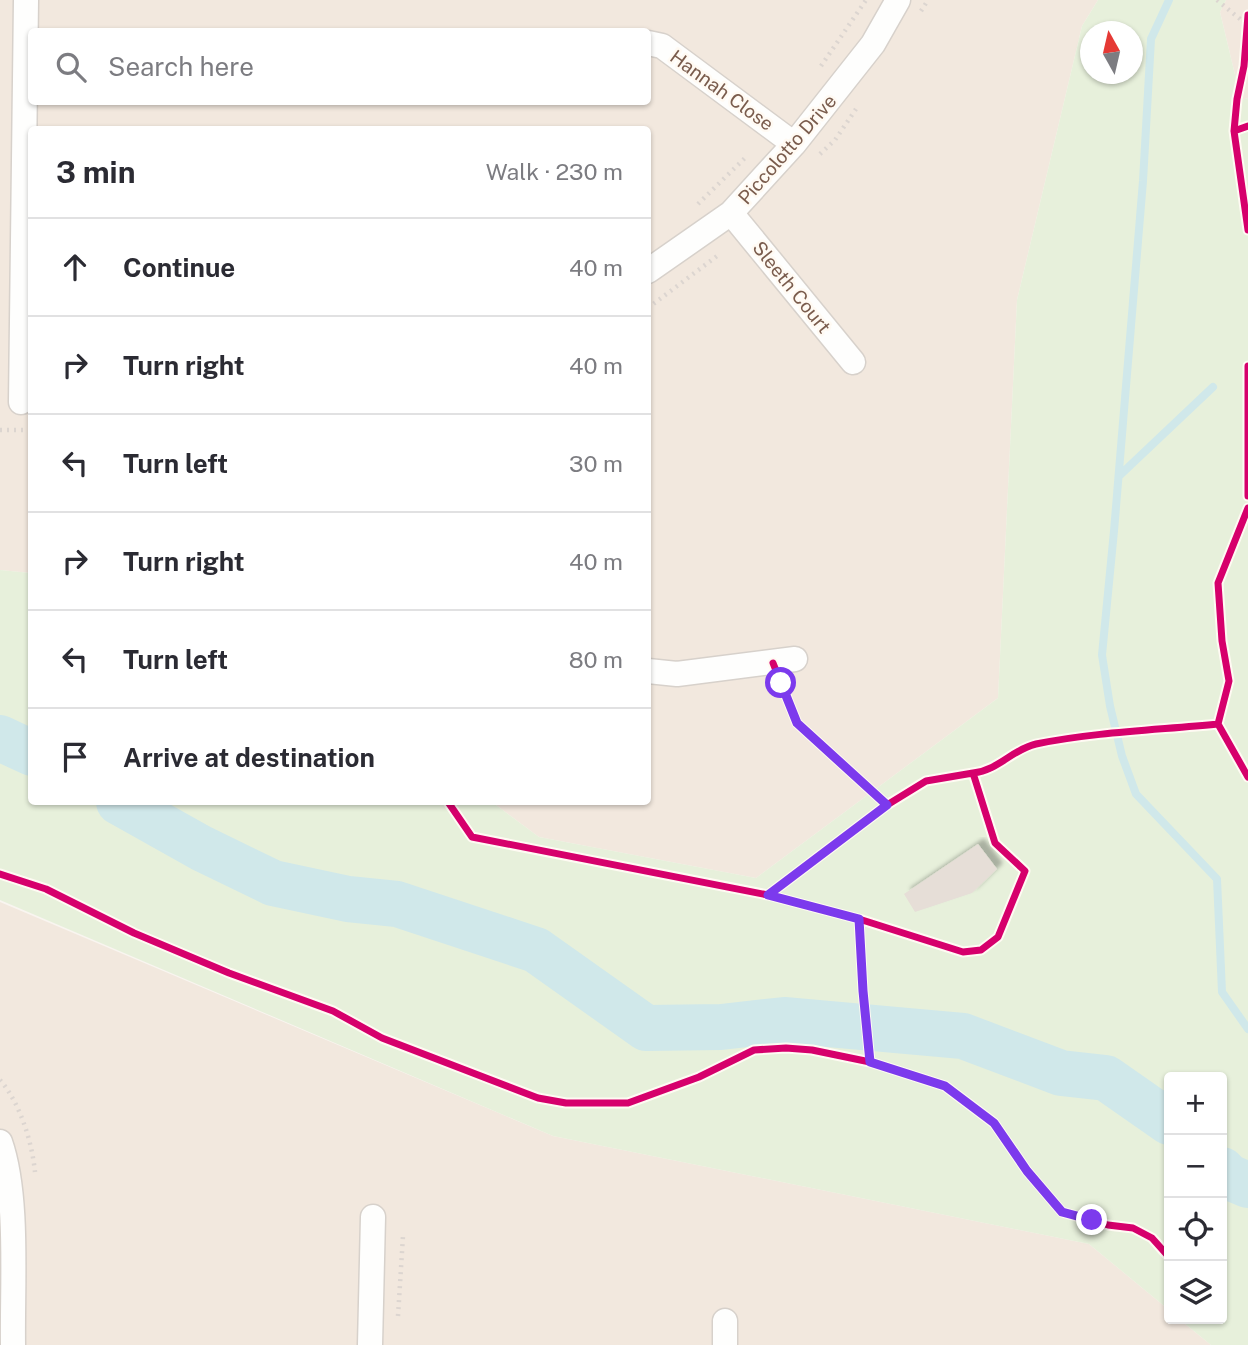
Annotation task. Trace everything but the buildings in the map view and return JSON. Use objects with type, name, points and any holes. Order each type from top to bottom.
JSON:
[{"type":"street","points":[[18,402],[26,0]]},
{"type":"street","name":"Piccolotto Drive","points":[[651,269],[732,212],[794,144],[873,44],[898,0]]},
{"type":"street","name":"Hannah Close","points":[[651,44],[662,46],[794,144]]},
{"type":"street","name":"Sleeth Court","points":[[732,212],[853,362]]},
{"type":"street","points":[[651,671],[677,674],[795,659]]},
{"type":"street","points":[[0,1142],[5,1156],[11,1211],[13,1345]]},
{"type":"street","points":[[370,1345],[373,1217]]},
{"type":"path","points":[[1217,0],[1246,24]]},
{"type":"path","points":[[1246,38],[1248,15]]},
{"type":"path","points":[[0,430],[28,430]]},
{"type":"path","points":[[398,1316],[403,1236]]},
{"type":"shaded area","points":[[0,0],[1098,0],[1085,21],[1080,21],[1080,34],[1017,300],[998,698],[756,878],[539,837],[496,805],[651,805],[651,126],[28,126],[28,573],[0,570]]},
{"type":"shaded area","points":[[1226,0],[1248,0],[1248,98],[1241,100],[1220,12]]},
{"type":"shaded area","points":[[0,902],[553,1136],[1089,1244],[1164,1306],[1164,1324],[1185,1324],[1211,1345],[0,1345]]},
{"type":"green space","points":[[1098,0],[1226,0],[1220,12],[1241,100],[1248,98],[1248,1345],[1211,1345],[1185,1324],[1227,1324],[1227,1072],[1164,1072],[1164,1306],[1089,1244],[553,1136],[0,900],[0,570],[28,573],[28,805],[496,805],[539,837],[756,878],[998,698],[1017,300],[1080,34],[1080,84],[1143,84],[1143,21],[1085,21]]},
{"type":"waterway","points":[[1169,0],[1151,39],[1143,181],[1102,655],[1122,756],[1136,794],[1217,879],[1222,992],[1248,1029]]},
{"type":"waterway","points":[[1119,476],[1213,387]]},
{"type":"waterway","points":[[0,738],[28,751]]},
{"type":"waterway","points":[[124,805],[201,848],[273,883],[348,899],[397,904],[536,950],[646,1028],[721,1027],[784,1020],[963,1036],[1061,1073],[1106,1078],[1164,1119]]},
{"type":"waterway","points":[[1227,1175],[1248,1185]]},
{"type":"cycle path","points":[[1248,15],[1244,66],[1234,131],[1248,126]]},
{"type":"cycle path","points":[[1234,131],[1248,230]]},
{"type":"cycle path","points":[[1248,366],[1248,496]]},
{"type":"cycle path","points":[[1248,508],[1218,583],[1222,641],[1229,681],[1218,724],[1248,777]]},
{"type":"cycle path","points":[[773,663],[797,723],[887,805]]},
{"type":"cycle path","points":[[450,805],[472,837],[768,895],[859,919],[963,952],[981,950],[998,937],[1025,871],[995,843],[973,773],[991,768],[1020,750],[1036,744],[1104,734],[1218,724]]},
{"type":"cycle path","points":[[768,895],[887,805],[926,781],[973,773]]},
{"type":"cycle path","points":[[0,874],[46,889],[134,933],[229,973],[333,1011],[382,1038],[538,1098],[566,1103],[628,1103],[699,1077],[754,1050],[786,1048],[812,1050],[870,1062],[945,1086],[994,1123],[1027,1171],[1062,1212],[1108,1225],[1133,1228],[1152,1238],[1164,1251]]},
{"type":"cycle path","points":[[859,919],[870,1062]]},
{"type":"route","points":[[781,683],[797,723],[887,805],[768,895],[859,919],[870,1062],[945,1086],[994,1123],[1027,1171],[1062,1212],[1092,1220]]}]
